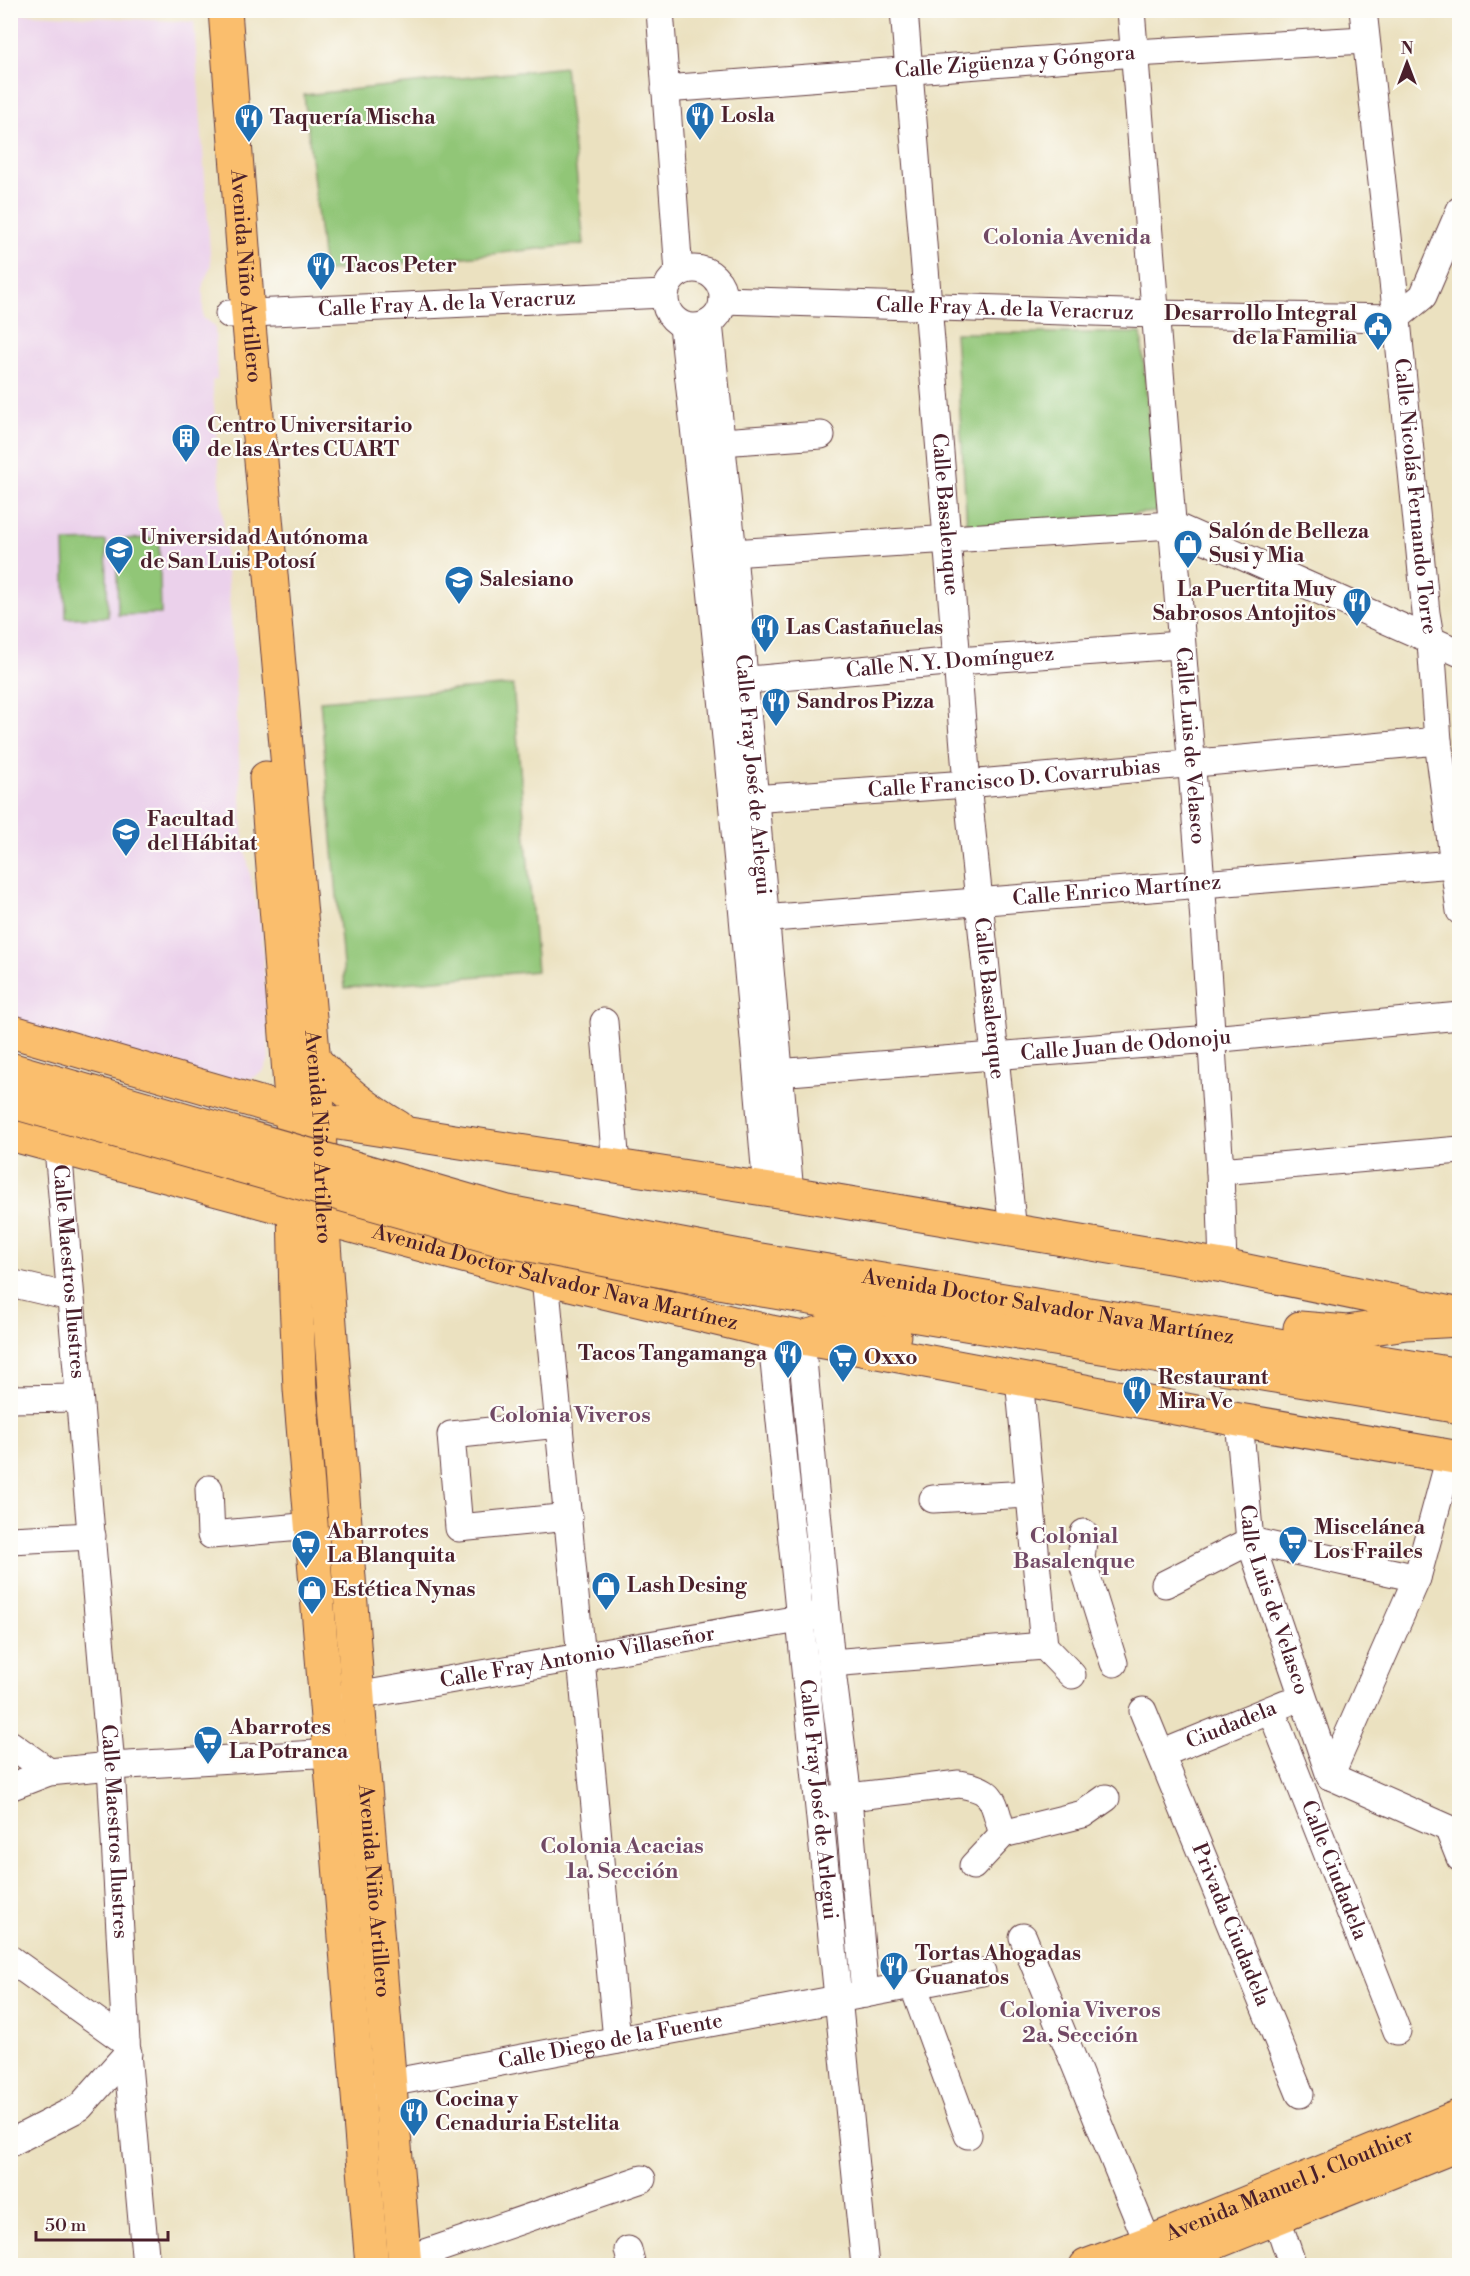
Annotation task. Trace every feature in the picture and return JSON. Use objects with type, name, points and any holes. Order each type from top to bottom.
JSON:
[{"type":"main road","name":"Avenida Niño Artillero","points":[[204,10],[238,314],[306,1116],[308,1213],[300,1389],[330,1753],[374,2087],[405,2263]]},
{"type":"main road","name":"Avenida Niño Artillero","points":[[225,10],[238,314]]},
{"type":"main road","points":[[10,1031],[306,1116],[1223,1266],[1460,1315]]},
{"type":"main road","points":[[241,1098],[269,1083],[300,1059],[369,1110],[405,1133]]},
{"type":"main road","name":"Avenida Doctor Salvador Nava Martínez","points":[[10,1069],[508,1212],[753,1273],[1321,1384],[1460,1407]]},
{"type":"main road","points":[[206,1088],[224,1114],[230,1141],[222,1168],[210,1187]]},
{"type":"main road","name":"Avenida Doctor Salvador Nava Martínez","points":[[10,1101],[499,1239],[753,1273],[1116,1317],[1460,1375]]},
{"type":"main road","points":[[386,1236],[372,1217],[368,1187],[378,1154],[405,1133]]},
{"type":"main road","name":"Avenida Doctor Salvador Nava Martínez","points":[[10,1134],[545,1278],[786,1335],[1239,1420],[1455,1457]]},
{"type":"main road","name":"Avenida Niño Artillero","points":[[308,1213],[360,1696],[374,2087],[372,2265]]},
{"type":"main road","points":[[1116,1317],[1215,1320],[1347,1332],[1406,1323],[1460,1320]]},
{"type":"main road","points":[[786,1335],[851,1328],[1175,1379],[1250,1384],[1321,1384]]},
{"type":"main road","name":"Avenida Manuel J. Clouthier","points":[[1152,2254],[1460,2116]]},
{"type":"main road","name":"Avenida Manuel J. Clouthier","points":[[1086,2265],[1152,2254],[1277,2219],[1460,2144]]},
{"type":"street","points":[[660,10],[673,89]]},
{"type":"street","points":[[672,10],[680,279],[665,304],[668,314],[675,321],[696,324],[721,309],[723,300],[719,283],[714,276],[680,279]]},
{"type":"street","name":"Calle Basalenque","points":[[904,10],[967,784],[1013,1232]]},
{"type":"street","name":"Calle Luis de Velasco","points":[[1131,10],[1180,645],[1201,883],[1220,1172],[1223,1266]]},
{"type":"street","name":"Calle Nicolás Fernando Torre","points":[[1363,10],[1426,613],[1431,642],[1438,741],[1457,860],[1460,911]]},
{"type":"street","name":"Calle Zigüenza y Góngora","points":[[673,89],[1135,53],[1365,40]]},
{"type":"street","points":[[1396,318],[1423,296],[1460,210]]},
{"type":"street","name":"Calle Fray A. de la Veracruz","points":[[238,314],[680,279]]},
{"type":"street","name":"Calle Fray A. de la Veracruz","points":[[723,300],[927,308],[1396,318]]},
{"type":"street","name":"Calle Fray José de Arlegui","points":[[696,324],[721,442],[721,554]]},
{"type":"street","name":"Calle Fray José de Arlegui","points":[[696,324],[721,554],[779,1192]]},
{"type":"street","points":[[721,442],[820,435]]},
{"type":"street","points":[[721,554],[1172,525],[1460,653]]},
{"type":"street","name":"Calle N. Y. Domínguez","points":[[732,681],[958,661],[1180,645]]},
{"type":"street","name":"Calle Francisco D. Covarrubias","points":[[744,800],[967,784],[1438,741]]},
{"type":"street","name":"Calle Enrico Martínez","points":[[755,919],[1457,860]]},
{"type":"street","name":"Calle Juan de Odonoju","points":[[769,1074],[994,1054],[1211,1039],[1460,1016]]},
{"type":"street","points":[[604,1022],[616,1165]]},
{"type":"street","name":"Calle Maestros Ilustres","points":[[58,1148],[111,1766],[127,2048],[146,2265]]},
{"type":"street","points":[[1220,1172],[1460,1150]]},
{"type":"street","points":[[545,1278],[617,2040]]},
{"type":"street","points":[[10,1283],[70,1298]]},
{"type":"street","name":"Calle Fray José de Arlegui","points":[[786,1335],[827,1614],[848,1797],[865,1995]]},
{"type":"street","name":"Calle Fray José de Arlegui","points":[[786,1335],[800,1618],[865,2265]]},
{"type":"street","points":[[1019,1378],[1044,1646],[1072,1675]]},
{"type":"street","name":"Calle Maestros Ilustres","points":[[10,1399],[80,1398]]},
{"type":"street","name":"Calle Luis de Velasco","points":[[1239,1420],[1250,1541],[1329,1776]]},
{"type":"street","points":[[560,1424],[451,1435],[459,1528],[569,1517]]},
{"type":"street","points":[[1455,1457],[1418,1578],[1329,1776],[1448,1828],[1460,1858]]},
{"type":"street","points":[[209,1489],[211,1535],[312,1526]]},
{"type":"street","points":[[933,1498],[1030,1494]]},
{"type":"street","points":[[10,1540],[92,1536]]},
{"type":"street","points":[[1165,1584],[1250,1541],[1418,1578]]},
{"type":"street","points":[[1036,1557],[1083,1546],[1114,1663]]},
{"type":"street","name":"Calle Fray Antonio Villaseñor","points":[[326,1701],[827,1614]]},
{"type":"street","points":[[831,1663],[1044,1646]]},
{"type":"street","name":"Ciudadela","points":[[1161,1754],[1270,1710],[1303,1694]]},
{"type":"street","name":"Calle Ciudadela","points":[[1270,1710],[1397,2031]]},
{"type":"street","name":"Privada Ciudadela","points":[[1143,1711],[1300,2094]]},
{"type":"street","points":[[10,1744],[49,1772]]},
{"type":"street","points":[[10,1786],[49,1772],[111,1766],[362,1752]]},
{"type":"street","points":[[818,1800],[959,1784],[978,1787],[990,1796],[1003,1834]]},
{"type":"street","points":[[973,1866],[1003,1834],[1083,1814],[1106,1798]]},
{"type":"street","points":[[1023,1937],[1152,2254]]},
{"type":"street","points":[[10,1959],[127,2048],[80,2107],[10,2143]]},
{"type":"street","name":"Calle Diego de la Fuente","points":[[374,2087],[982,1972]]},
{"type":"street","points":[[913,1985],[968,2135]]},
{"type":"street","points":[[405,2263],[642,2179]]},
{"type":"street","points":[[1277,2219],[1293,2265]]},
{"type":"shaded area","name":"Universidad Autónoma de San Luis Potosí","points":[[11,13],[194,22],[211,266],[203,284],[203,318],[215,326],[217,379],[212,381],[234,659],[243,838],[262,933],[269,1060],[263,1072],[252,1078],[237,1079],[194,1072],[11,1022]]},
{"type":"green space","points":[[565,67],[584,244],[324,272],[304,95]]},
{"type":"green space","points":[[955,333],[1141,333],[1157,512],[967,527]]},
{"type":"green space","points":[[159,538],[161,614],[118,615],[116,539]]},
{"type":"green space","points":[[106,541],[108,617],[66,618],[64,542]]},
{"type":"green space","points":[[513,685],[537,971],[345,988],[320,701]]},
{"type":"place","name":"Losla","points":[[700,142]]},
{"type":"place","name":"Taquería Mischa","points":[[249,144]]},
{"type":"place","name":"Tacos Peter","points":[[321,292]]},
{"type":"place","name":"Desarrollo Integral de la Familia","points":[[1378,352]]},
{"type":"place","name":"Centro Universitario de las Artes CUART","points":[[186,464]]},
{"type":"place","name":"Salón de Belleza Susi y Mia","points":[[1188,570]]},
{"type":"place","name":"Universidad Autónoma de San Luis Potosí","points":[[119,576]]},
{"type":"place","name":"Salesiano","points":[[459,606]]},
{"type":"place","name":"La Puertita Muy Sabrosos Antojitos","points":[[1357,628]]},
{"type":"place","name":"Las Castañuelas","points":[[765,654]]},
{"type":"place","name":"Sandros Pizza","points":[[776,728]]},
{"type":"place","name":"Facultad del Hábitat","points":[[126,858]]},
{"type":"place","name":"Tacos Tangamanga","points":[[788,1380]]},
{"type":"place","name":"Oxxo","points":[[843,1384]]},
{"type":"place","name":"Restaurant Mira Ve","points":[[1137,1416]]},
{"type":"place","name":"Miscelánea Los Frailes","points":[[1293,1566]]},
{"type":"place","name":"Abarrotes La Blanquita","points":[[306,1570]]},
{"type":"place","name":"Lash Desing","points":[[606,1612]]},
{"type":"place","name":"Estética Nynas","points":[[312,1616]]},
{"type":"place","name":"Abarrotes La Potranca","points":[[208,1766]]},
{"type":"place","name":"Tortas Ahogadas Guanatos","points":[[894,1992]]},
{"type":"place","name":"Cocina y Cenaduria Estelita","points":[[414,2138]]},
{"type":"district","name":"Colonia Avenida","points":[[1067,237]]},
{"type":"district","name":"Colonia Viveros","points":[[570,1415]]},
{"type":"district","name":"Colonial Basalenque","points":[[1074,1548]]},
{"type":"district","name":"Colonia Acacias 1a. Sección","points":[[622,1859]]},
{"type":"district","name":"Colonia Viveros 2a. Sección","points":[[1080,2022]]}]
